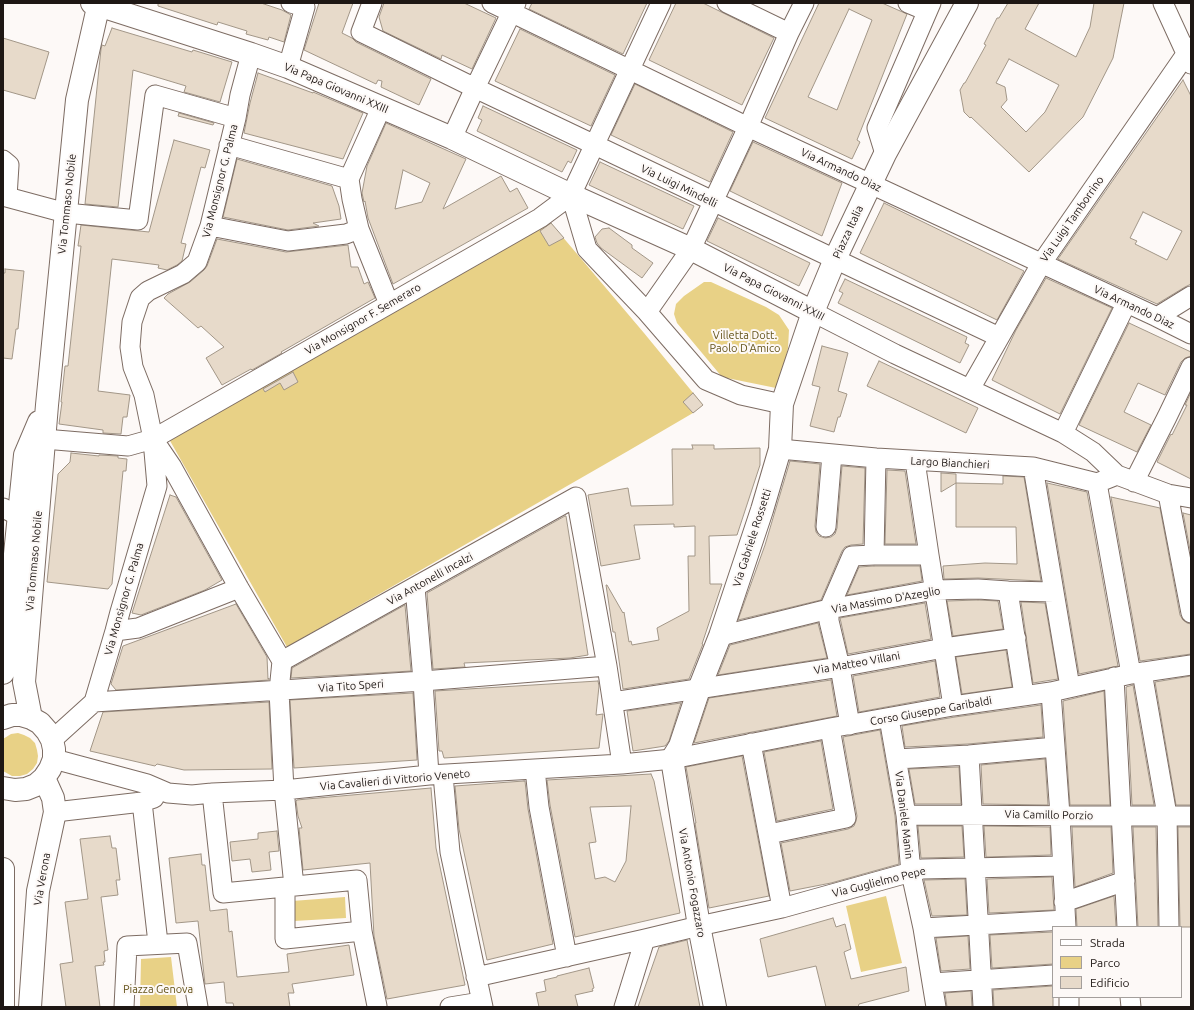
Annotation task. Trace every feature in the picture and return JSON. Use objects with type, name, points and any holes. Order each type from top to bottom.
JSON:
[{"type":"street","points":[[288,68],[305,6],[292,3]]},
{"type":"street","name":"Via Luigi Mindelli","points":[[372,3],[361,32],[712,202],[999,337]]},
{"type":"street","name":"Via Armando Diaz","points":[[492,3],[514,7],[629,69],[748,127],[1191,334]]},
{"type":"street","points":[[661,3],[570,195],[587,249],[647,312],[706,380],[741,395],[782,404]]},
{"type":"street","points":[[727,3],[789,33]]},
{"type":"street","points":[[647,312],[691,249],[804,3]]},
{"type":"street","points":[[885,154],[877,128],[929,7],[908,3]]},
{"type":"street","name":"Piazza Italia","points":[[813,312],[835,259],[870,184],[967,3]]},
{"type":"street","points":[[1163,3],[1189,55]]},
{"type":"street","name":"Via Papa Giovanni XXIII","points":[[96,4],[251,54],[288,68],[452,138],[570,195],[691,249],[895,354],[1063,433],[1093,452],[1125,478]]},
{"type":"street","name":"Via Tommaso Nobile","points":[[31,718],[24,682],[47,405],[77,100],[96,4]]},
{"type":"street","points":[[452,138],[514,7]]},
{"type":"street","name":"Via Monsignor G. Palma","points":[[94,702],[116,631],[120,612],[157,486],[153,439],[144,396],[133,367],[130,347],[132,322],[140,298],[148,291],[183,274],[197,262],[210,226],[251,54]]},
{"type":"street","name":"Via Luigi Tamborrino","points":[[972,391],[999,337],[1041,264],[1189,55]]},
{"type":"street","points":[[3,160],[9,165],[5,196],[66,213],[138,220],[155,95],[236,118]]},
{"type":"street","points":[[381,108],[350,179],[352,199],[359,229],[389,304]]},
{"type":"street","points":[[229,145],[350,179]]},
{"type":"street","name":"Via Monsignor F. Semeraro","points":[[44,439],[128,446],[153,439],[540,218],[570,195]]},
{"type":"street","points":[[210,226],[288,241],[346,234],[359,229]]},
{"type":"street","points":[[1157,317],[1191,296]]},
{"type":"street","points":[[1063,433],[1126,304]]},
{"type":"street","name":"Via Gabriele Rossetti","points":[[672,759],[680,746],[699,689],[720,636],[759,517],[780,449],[782,404],[813,312]]},
{"type":"street","points":[[1125,478],[1168,417],[1191,367]]},
{"type":"street","name":"Via Tommaso Nobile","points":[[3,673],[11,512],[25,456],[47,405]]},
{"type":"street","name":"Via Monsignor G. Palma","points":[[153,439],[172,467],[282,661]]},
{"type":"street","name":"Largo Bianchieri","points":[[780,449],[915,461],[1033,467],[1097,483]]},
{"type":"street","points":[[826,527],[832,454]]},
{"type":"street","points":[[874,555],[876,458]]},
{"type":"street","points":[[915,461],[953,706]]},
{"type":"street","points":[[1033,467],[1070,687]]},
{"type":"street","points":[[1169,926],[1167,815],[1129,674],[1097,483],[1125,478],[1168,494],[1191,498]]},
{"type":"street","points":[[1168,494],[1191,613]]},
{"type":"street","name":"Via Antonelli Incalzi","points":[[282,661],[576,497],[607,666]]},
{"type":"street","points":[[850,725],[840,667],[829,621],[829,610],[852,556],[929,555]]},
{"type":"street","points":[[415,587],[423,681],[436,775],[450,852],[482,1005],[450,1007]]},
{"type":"street","points":[[116,631],[138,628],[240,588]]},
{"type":"street","name":"Via Massimo D'Azeglio","points":[[720,636],[829,610],[935,590],[978,589],[1054,592]]},
{"type":"street","points":[[1008,591],[1024,695]]},
{"type":"street","name":"Via Matteo Villani","points":[[613,702],[840,667],[944,648],[1016,638]]},
{"type":"street","points":[[282,661],[279,691],[289,887],[285,939],[362,930]]},
{"type":"street","name":"Corso Giuseppe Garibaldi","points":[[622,764],[672,759],[830,728],[953,706],[1051,692],[1129,674],[1191,665]]},
{"type":"street","points":[[607,666],[622,764]]},
{"type":"street","name":"Via Tito Speri","points":[[94,702],[423,681],[607,666]]},
{"type":"street","points":[[1127,926],[1121,816],[1129,674]]},
{"type":"street","points":[[923,928],[979,925],[1065,924],[1060,815],[1051,692]]},
{"type":"street","points":[[53,749],[94,702]]},
{"type":"street","points":[[3,718],[12,715],[21,715],[40,723],[47,730],[53,749],[50,769],[44,778],[36,785],[26,789],[15,790],[3,788]]},
{"type":"street","name":"Via Daniele Manin","points":[[889,718],[906,814],[911,873],[923,928],[936,1007]]},
{"type":"street","points":[[769,834],[846,818],[830,728]]},
{"type":"street","points":[[751,743],[782,908]]},
{"type":"street","points":[[896,759],[1055,748]]},
{"type":"street","name":"Via Cavalieri di Vittorio Veneto","points":[[53,749],[168,793],[192,795],[284,790],[436,775],[622,764]]},
{"type":"street","points":[[969,755],[983,1007]]},
{"type":"street","name":"Via Antonio Fogazzaro","points":[[672,759],[699,926],[715,1007]]},
{"type":"street","points":[[535,770],[539,808],[568,956]]},
{"type":"street","name":"Via Verona","points":[[30,1007],[38,891],[55,812],[53,798],[44,778]]},
{"type":"street","name":"Via Cavalieri di Vittorio Veneto","points":[[55,812],[142,802],[168,793]]},
{"type":"street","points":[[212,793],[223,893],[357,880],[362,930],[375,1007]]},
{"type":"street","points":[[142,802],[158,943]]},
{"type":"street","name":"Via Camillo Porzio","points":[[906,814],[1191,816]]},
{"type":"street","name":"Via Guglielmo Pepe","points":[[476,977],[782,908],[922,869],[1062,866]]},
{"type":"street","points":[[3,869],[4,1007]]},
{"type":"street","points":[[1064,902],[1124,881]]},
{"type":"street","points":[[624,1007],[645,939]]},
{"type":"street","points":[[124,1007],[127,946],[158,943],[187,943],[198,1007]]},
{"type":"street","points":[[932,983],[1052,975]]},
{"type":"green space","points":[[550,222],[703,405],[693,413],[628,451],[287,647],[169,439]]},
{"type":"green space","name":"Villetta Dott. Paolo D'Amico","points":[[704,282],[711,282],[766,307],[779,315],[789,330],[788,348],[780,383],[776,388],[722,377],[677,323],[674,314],[676,304],[684,296]]},
{"type":"green space","points":[[18,733],[30,738],[35,743],[38,756],[37,763],[27,774],[12,776],[3,771],[3,739],[11,734]]},
{"type":"green space","points":[[886,896],[902,963],[861,972],[846,906]]},
{"type":"green space","points":[[345,897],[346,918],[294,921],[292,901]]},
{"type":"green space","name":"Piazza Genova","points":[[171,957],[177,1007],[140,1007],[141,959]]},
{"type":"building","points":[[158,3],[261,3],[282,10],[291,15],[284,42],[269,37],[268,40],[246,34],[247,31],[218,22],[217,25],[158,6]]},
{"type":"building","points":[[319,3],[353,3],[342,33],[352,38],[356,42],[431,79],[419,105],[381,87],[382,81],[378,80],[376,84],[304,50]]},
{"type":"building","points":[[384,3],[464,3],[496,18],[472,69],[442,55],[441,59],[383,31],[379,17]]},
{"type":"building","points":[[532,3],[647,3],[623,54],[529,9]]},
{"type":"building","points":[[676,3],[703,3],[774,38],[742,105],[649,60]]},
{"type":"building","points":[[819,3],[882,3],[907,14],[857,140],[860,142],[852,159],[765,118]],"holes":[[[849,9],[872,20],[837,110],[808,97]]]},
{"type":"building","points":[[1008,3],[1039,3],[1025,29],[1076,57],[1090,27],[1094,3],[1124,3],[1113,58],[1083,117],[1029,172],[964,112],[960,90],[986,45],[984,44],[997,18],[999,18]],"holes":[[[1009,59],[1059,85],[1045,112],[1026,132],[1001,107],[1007,100],[1005,87],[996,83]]]},
{"type":"building","points":[[112,28],[192,52],[193,50],[232,62],[220,102],[184,92],[186,86],[133,70],[118,207],[85,204],[101,49],[102,45],[105,46]]},
{"type":"building","points":[[520,29],[615,75],[591,126],[495,81]]},
{"type":"building","points":[[3,38],[49,52],[35,99],[3,90]]},
{"type":"building","points":[[258,73],[313,92],[363,113],[343,159],[244,133]]},
{"type":"building","points":[[1183,80],[1191,96],[1191,284],[1157,304],[1058,259]],"holes":[[[1143,212],[1182,231],[1167,260],[1135,244],[1137,241],[1130,238]]]},
{"type":"building","points":[[635,84],[733,132],[710,182],[611,135]]},
{"type":"building","points":[[483,106],[577,150],[571,163],[568,161],[562,172],[477,131],[482,120],[478,118]]},
{"type":"building","points":[[179,113],[214,123],[213,125],[178,116]]},
{"type":"building","points":[[386,123],[466,159],[443,209],[501,176],[510,192],[517,188],[528,208],[393,284],[368,218],[362,193],[367,166]],"holes":[[[403,170],[430,183],[422,202],[395,209]]]},
{"type":"building","points":[[174,140],[210,150],[205,168],[201,167],[181,243],[186,244],[182,261],[167,270],[158,268],[159,265],[112,259],[98,391],[130,395],[127,417],[123,417],[121,434],[103,433],[103,430],[59,424],[65,366],[68,366],[81,246],[78,246],[81,225],[149,232]]},
{"type":"building","points":[[753,142],[842,183],[822,236],[730,191]]},
{"type":"building","points":[[237,159],[332,186],[339,206],[341,219],[313,223],[319,226],[288,230],[223,217]]},
{"type":"building","points":[[600,162],[694,206],[683,229],[589,185]]},
{"type":"building","points":[[884,203],[1024,271],[997,320],[860,253]]},
{"type":"building","points":[[718,218],[810,263],[799,286],[707,241]]},
{"type":"building","points":[[551,223],[564,238],[549,246],[540,231]]},
{"type":"building","points":[[609,228],[632,245],[632,248],[653,263],[642,278],[601,248],[597,243],[595,237],[602,229]]},
{"type":"building","points":[[217,239],[286,252],[348,245],[351,267],[358,267],[364,284],[368,282],[375,298],[281,352],[282,353],[222,385],[206,358],[224,347],[201,326],[198,328],[164,298],[168,294],[190,282],[204,270],[207,266]]},
{"type":"building","points":[[5,269],[24,271],[18,329],[16,329],[12,359],[3,358],[3,273],[5,273]]},
{"type":"building","points":[[1046,278],[1112,308],[1060,414],[992,380],[1016,330]]},
{"type":"building","points":[[845,279],[967,337],[965,343],[969,345],[960,363],[838,303],[843,293],[839,291]]},
{"type":"building","points":[[1129,323],[1191,352],[1191,356],[1185,358],[1181,362],[1165,395],[1138,383],[1124,412],[1151,425],[1137,452],[1079,425]]},
{"type":"building","points":[[822,346],[848,353],[838,391],[847,394],[834,432],[810,426],[820,387],[812,385]]},
{"type":"building","points":[[879,361],[978,408],[966,433],[867,386]]},
{"type":"building","points":[[293,372],[298,382],[284,390],[280,383],[265,392],[263,389]]},
{"type":"building","points":[[1191,392],[1191,479],[1157,462],[1187,405],[1185,405]]},
{"type":"building","points":[[693,393],[703,405],[693,413],[683,402]]},
{"type":"building","points":[[692,445],[714,445],[714,449],[760,448],[760,465],[737,535],[709,536],[710,584],[722,584],[703,644],[689,679],[623,689],[615,632],[613,632],[606,585],[623,613],[624,612],[629,642],[631,641],[632,645],[659,640],[657,628],[689,611],[688,556],[695,556],[695,526],[674,527],[674,524],[634,525],[640,559],[601,566],[588,495],[628,488],[631,506],[673,505],[672,449],[693,449]]},
{"type":"building","points":[[71,453],[99,456],[118,456],[118,458],[127,459],[126,471],[123,471],[112,584],[108,589],[47,582],[58,474],[70,462]]},
{"type":"building","points":[[790,461],[820,464],[815,526],[816,532],[819,536],[825,538],[831,537],[835,534],[837,528],[842,466],[865,468],[863,544],[845,547],[842,551],[821,600],[738,620],[765,545]]},
{"type":"building","points":[[887,470],[905,471],[916,544],[885,544]]},
{"type":"building","points":[[941,473],[956,474],[956,483],[941,492]]},
{"type":"building","points":[[1003,476],[1024,477],[1041,581],[978,578],[944,579],[943,566],[985,563],[1017,564],[1016,527],[956,527],[956,483],[1003,484]]},
{"type":"building","points":[[1047,483],[1087,492],[1118,666],[1079,674]]},
{"type":"building","points":[[170,495],[176,497],[222,580],[205,590],[141,615],[132,613]]},
{"type":"building","points":[[1111,497],[1160,508],[1180,615],[1183,620],[1191,624],[1191,654],[1140,661]]},
{"type":"building","points":[[1183,513],[1191,515],[1191,555]]},
{"type":"building","points":[[565,516],[588,655],[570,658],[464,663],[465,667],[433,669],[427,593]]},
{"type":"building","points":[[920,566],[922,581],[847,595],[859,567]]},
{"type":"building","points":[[947,601],[998,601],[1003,629],[953,636]]},
{"type":"building","points":[[1021,602],[1045,603],[1058,679],[1033,683]]},
{"type":"building","points":[[925,603],[931,639],[848,654],[840,618]]},
{"type":"building","points":[[236,604],[267,657],[269,680],[116,690],[111,684],[123,646]]},
{"type":"building","points":[[405,605],[411,671],[291,678],[292,668]]},
{"type":"building","points":[[818,623],[827,658],[718,675],[730,645]]},
{"type":"building","points":[[1006,650],[1012,687],[962,694],[956,657]]},
{"type":"building","points":[[935,661],[940,697],[859,712],[853,676]]},
{"type":"building","points":[[1191,676],[1191,805],[1176,805],[1155,682]]},
{"type":"building","points":[[831,680],[837,716],[694,743],[709,698]]},
{"type":"building","points":[[598,681],[599,686],[596,715],[603,714],[599,748],[444,758],[442,751],[439,751],[435,691]]},
{"type":"building","points":[[1133,685],[1154,805],[1132,805],[1126,687]]},
{"type":"building","points":[[1104,691],[1110,805],[1070,805],[1063,701]]},
{"type":"building","points":[[413,693],[417,760],[294,768],[290,700]]},
{"type":"building","points":[[269,702],[272,769],[184,770],[157,764],[155,766],[90,751],[103,712]]},
{"type":"building","points":[[681,703],[669,741],[665,746],[633,751],[627,711]]},
{"type":"building","points":[[1041,705],[1043,737],[968,744],[905,747],[902,726]]},
{"type":"building","points":[[880,730],[895,816],[899,864],[831,883],[790,891],[781,843],[848,829],[854,826],[857,816],[843,737]]},
{"type":"building","points":[[821,741],[833,809],[777,821],[764,752]]},
{"type":"building","points":[[742,756],[769,896],[709,908],[686,767]]},
{"type":"building","points":[[1045,759],[1048,805],[983,804],[981,765]]},
{"type":"building","points":[[959,767],[961,804],[915,804],[909,769]]},
{"type":"building","points":[[651,774],[654,781],[680,913],[575,937],[550,805],[547,780]],"holes":[[[631,806],[626,861],[615,882],[605,877],[595,879],[589,843],[596,842],[590,807]]]},
{"type":"building","points":[[525,781],[528,809],[553,944],[487,960],[459,829],[455,786]]},
{"type":"building","points":[[431,788],[436,848],[465,985],[387,999],[374,936],[370,863],[303,870],[299,828],[302,828],[298,816],[296,801]]},
{"type":"building","points":[[918,826],[962,826],[964,857],[921,858]]},
{"type":"building","points":[[984,826],[1050,827],[1051,855],[986,857]]},
{"type":"building","points":[[1072,827],[1111,827],[1113,873],[1075,887]]},
{"type":"building","points":[[1133,827],[1156,827],[1158,926],[1138,926]]},
{"type":"building","points":[[1178,827],[1191,827],[1191,927],[1180,926]]},
{"type":"building","points":[[277,831],[279,851],[269,852],[271,870],[252,872],[250,859],[232,861],[230,842],[258,839],[258,833]]},
{"type":"building","points":[[110,836],[112,848],[116,848],[120,880],[116,880],[118,895],[101,897],[108,950],[104,951],[104,965],[95,966],[100,1007],[66,1007],[60,964],[73,962],[65,902],[88,899],[80,839]]},
{"type":"building","points":[[201,854],[202,865],[205,865],[210,911],[227,909],[229,932],[232,931],[237,977],[289,972],[287,954],[349,945],[354,975],[292,984],[294,993],[288,993],[290,1007],[234,1007],[233,1003],[226,1003],[224,982],[205,984],[198,921],[176,923],[169,858]]},
{"type":"building","points":[[1052,877],[1054,910],[989,913],[987,879]]},
{"type":"building","points":[[965,879],[967,915],[932,916],[924,880]]},
{"type":"building","points":[[1114,896],[1116,926],[1077,926],[1076,909]]},
{"type":"building","points":[[833,918],[836,927],[845,924],[851,949],[844,952],[851,979],[906,967],[909,991],[859,1004],[858,1007],[826,1007],[816,966],[768,977],[760,939]]},
{"type":"building","points":[[1052,932],[1052,964],[992,968],[990,935]]},
{"type":"building","points":[[968,936],[970,969],[941,971],[936,938]]},
{"type":"building","points":[[687,940],[700,1007],[638,1007],[659,947]]},
{"type":"building","points":[[589,968],[594,988],[592,989],[593,991],[575,995],[578,1007],[539,1007],[536,993],[546,991],[544,980]]},
{"type":"building","points":[[1052,986],[1053,1007],[994,1007],[993,990]]},
{"type":"building","points":[[971,991],[972,1007],[947,1007],[945,993]]}]
